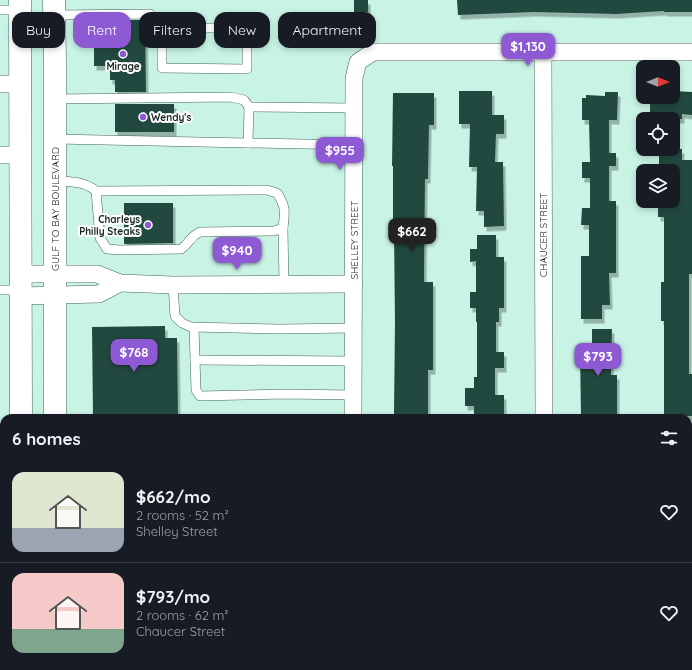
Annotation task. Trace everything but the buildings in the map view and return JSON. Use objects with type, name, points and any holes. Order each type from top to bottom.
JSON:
[{"type":"main road","name":"GULF TO BAY BOULEVARD","points":[[31,6],[39,19],[56,62],[55,414]]},
{"type":"main road","points":[[21,414],[10,155],[10,84],[31,6]]},
{"type":"street","name":"SHELLEY STREET","points":[[353,414],[354,78],[358,62],[373,52],[543,53]]},
{"type":"street","points":[[543,53],[692,52]]},
{"type":"street","name":"CHAUCER STREET","points":[[543,53],[544,414]]},
{"type":"street","points":[[15,288],[56,274],[97,274],[120,283],[173,285],[354,284]]},
{"type":"street","points":[[15,288],[56,296],[99,294],[120,283]]},
{"type":"lane","points":[[31,6],[139,13]]},
{"type":"lane","points":[[162,28],[247,28],[247,69],[162,68],[162,28]]},
{"type":"lane","points":[[56,99],[231,96],[244,100],[249,107],[248,143]]},
{"type":"lane","points":[[249,107],[354,108]]},
{"type":"lane","points":[[55,139],[354,145]]},
{"type":"lane","points":[[56,181],[89,185],[96,191],[267,190],[277,193],[282,201],[285,212],[283,228],[284,285]]},
{"type":"lane","points":[[96,191],[100,238],[107,249],[181,249],[186,245],[191,236],[200,232],[274,231],[283,228]]},
{"type":"lane","points":[[173,285],[175,316],[182,323],[194,327],[280,329],[353,328]]},
{"type":"lane","points":[[194,327],[196,390],[200,396],[285,394],[353,395]]},
{"type":"lane","points":[[195,360],[353,361]]},
{"type":"place","name":"Mirage","points":[[123,54]]},
{"type":"place","name":"Wendy's","points":[[143,117]]},
{"type":"place","name":"Charleys Philly Steaks","points":[[148,225]]}]
